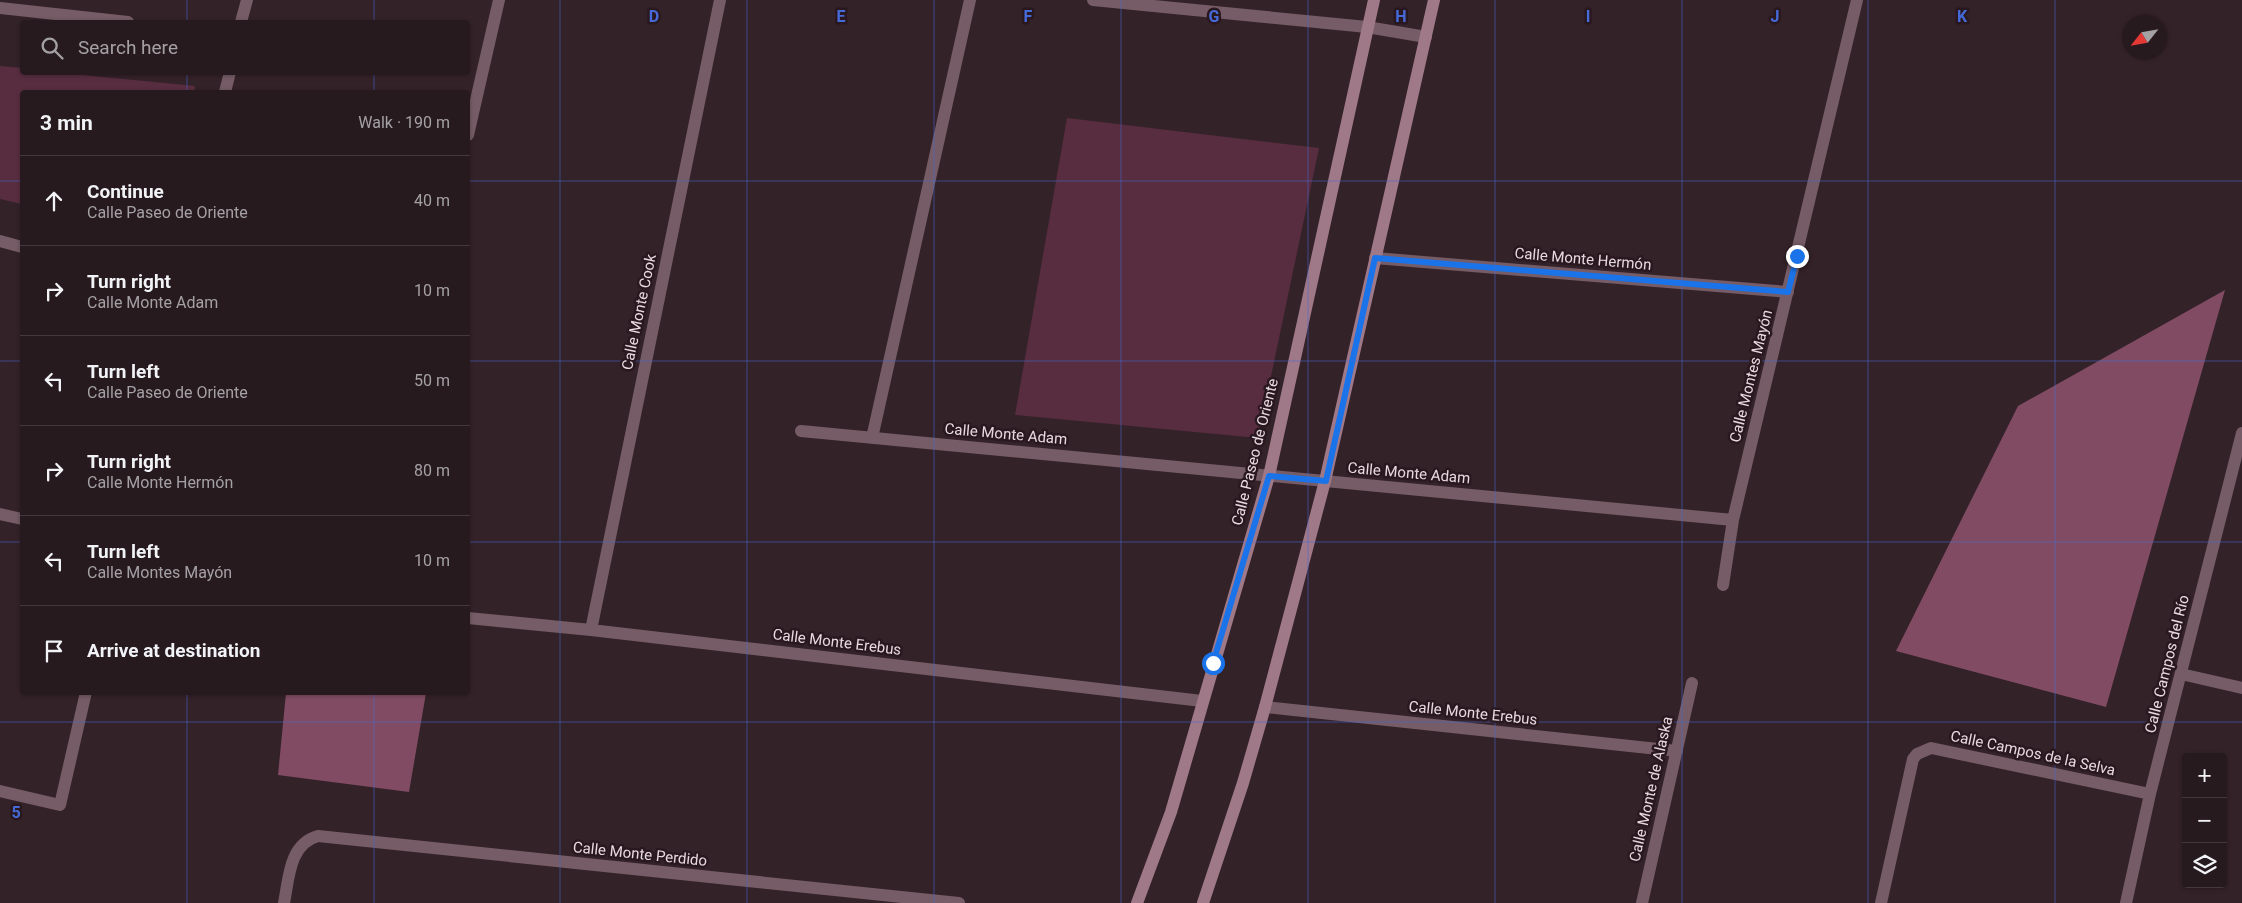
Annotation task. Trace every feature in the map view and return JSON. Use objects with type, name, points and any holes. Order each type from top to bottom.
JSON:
[{"type":"street","points":[[242,20],[247,0]]},
{"type":"street","points":[[470,126],[499,0]]},
{"type":"street","name":"Calle Monte Cook","points":[[591,630],[720,0]]},
{"type":"street","points":[[872,438],[970,0]]},
{"type":"street","points":[[1092,0],[1367,27],[1426,37]]},
{"type":"street","name":"Calle Paseo de Oriente","points":[[1137,903],[1171,812],[1269,476],[1374,0]]},
{"type":"street","points":[[1203,903],[1266,707],[1326,481],[1434,0]]},
{"type":"street","name":"Calle Montes Mayón","points":[[1723,585],[1733,520],[1857,0]]},
{"type":"street","points":[[0,8],[110,20]]},
{"type":"street","points":[[226,90],[229,75]]},
{"type":"street","points":[[0,241],[20,246]]},
{"type":"street","name":"Calle Monte Hermón","points":[[1375,258],[1788,292]]},
{"type":"street","name":"Calle Monte Adam","points":[[801,431],[1733,520]]},
{"type":"street","name":"Calle Campos del Río","points":[[2126,903],[2150,794],[2242,436]]},
{"type":"street","points":[[0,514],[20,519]]},
{"type":"street","name":"Calle Monte Erebus","points":[[470,618],[591,630],[1202,701]]},
{"type":"street","points":[[2181,674],[2242,688]]},
{"type":"street","name":"Calle Monte de Alaska","points":[[1642,903],[1692,683]]},
{"type":"street","points":[[0,790],[60,805],[85,695]]},
{"type":"street","name":"Calle Monte Erebus","points":[[1266,707],[1677,751]]},
{"type":"street","name":"Calle Campos de la Selva","points":[[1881,903],[1912,759],[1917,754],[1930,748],[2150,794]]},
{"type":"street","name":"Calle Monte Perdido","points":[[284,903],[295,854],[308,839],[318,836],[959,903]]},
{"type":"shaded area","points":[[0,66],[20,68],[20,75],[82,75],[195,86],[194,90],[20,90],[20,204],[0,199]]},
{"type":"shaded area","points":[[1067,118],[1319,148],[1258,438],[1015,415]]},
{"type":"shaded area","points":[[2225,290],[2106,707],[1896,651],[2018,406]]},
{"type":"shaded area","points":[[286,695],[426,695],[409,792],[278,775]]},
{"type":"route","points":[[1213,663],[1269,476],[1326,481],[1375,258],[1788,292],[1797,256]]}]
